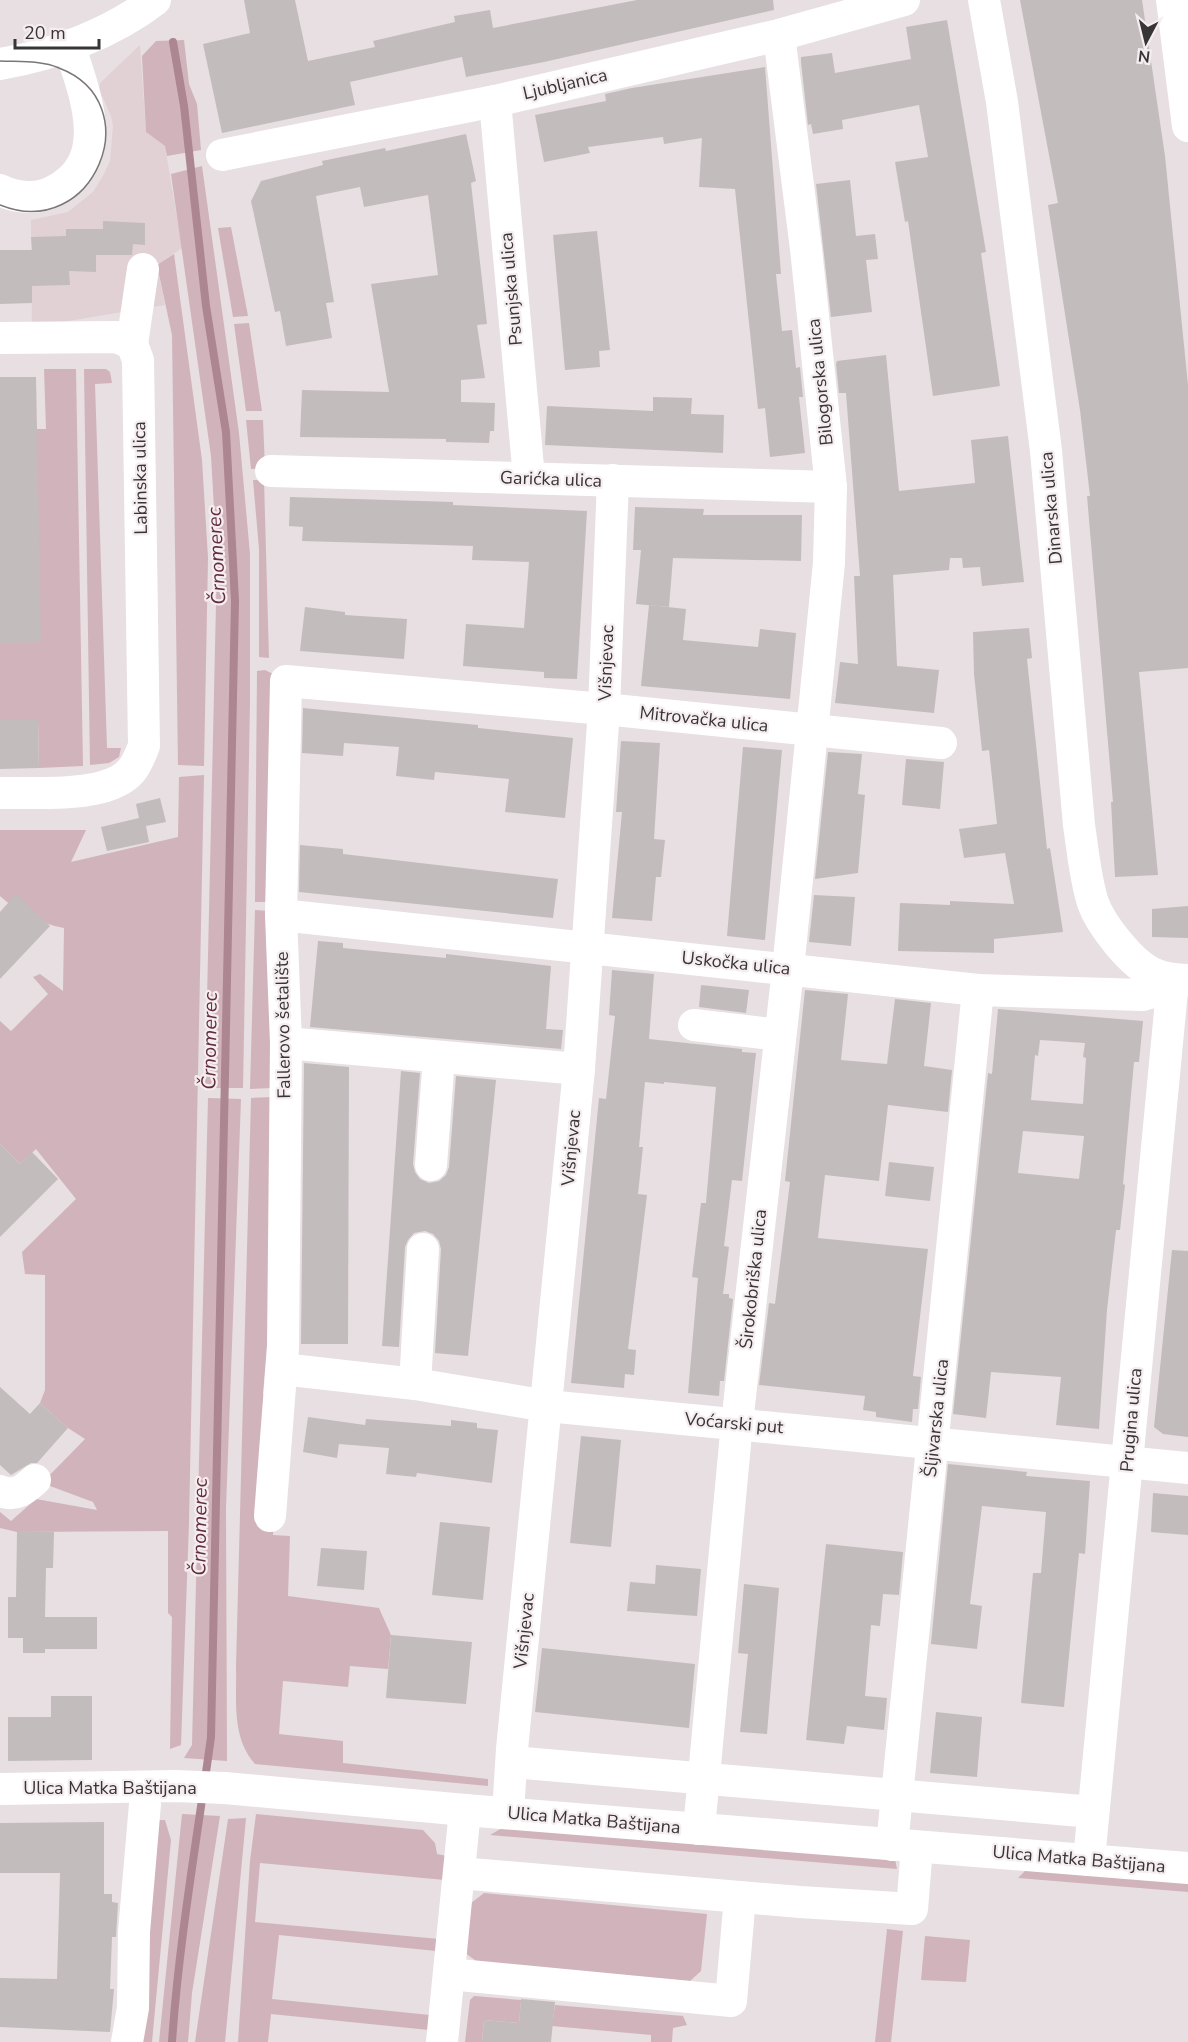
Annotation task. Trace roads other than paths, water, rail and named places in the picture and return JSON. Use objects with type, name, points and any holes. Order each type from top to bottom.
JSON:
[{"type":"street","name":"Ljubljanica","points":[[222,155],[495,100],[779,35],[904,0]]},
{"type":"street","name":"Dinarska ulica","points":[[984,0],[1002,102],[1045,439],[1079,825],[1088,884],[1099,915],[1120,945],[1149,972],[1180,980]]},
{"type":"street","points":[[1172,0],[1188,126]]},
{"type":"street","points":[[0,64],[35,57],[69,45],[148,3]]},
{"type":"street","name":"Bilogorska ulica","points":[[779,35],[831,487],[829,563],[811,729]]},
{"type":"street","points":[[0,190],[9,195],[31,197],[51,193],[69,183],[82,168],[89,145],[90,124],[87,102],[69,45]]},
{"type":"street","name":"Psunjska ulica","points":[[495,100],[529,478]]},
{"type":"street","points":[[0,338],[117,338],[132,344],[143,269]]},
{"type":"street","name":"Labinska ulica","points":[[0,793],[92,790],[116,782],[134,769],[144,746],[138,360],[132,344]]},
{"type":"street","name":"Garićka ulica","points":[[271,471],[831,487]]},
{"type":"street","name":"Višnjevac","points":[[508,1813],[579,1069],[604,709],[613,480]]},
{"type":"street","name":"Mitrovačka ulica","points":[[286,681],[604,709],[941,743]]},
{"type":"street","name":"Fallerovo šetalište","points":[[270,1516],[282,1370],[286,1043],[281,915],[286,681]]},
{"type":"street","name":"Širokobriška ulica","points":[[699,1829],[737,1424],[788,969],[811,729]]},
{"type":"street","name":"Uskočka ulica","points":[[281,915],[978,990],[1143,995],[1180,980]]},
{"type":"street","name":"Prugina ulica","points":[[1089,1860],[1127,1462],[1180,980]]},
{"type":"street","name":"Šljivarska ulica","points":[[740,1897],[912,1909],[897,1794],[978,990]]},
{"type":"street","points":[[694,1026],[780,1035]]},
{"type":"street","points":[[286,1043],[579,1069]]},
{"type":"street","points":[[430,1165],[438,1057]]},
{"type":"street","points":[[415,1384],[423,1249]]},
{"type":"street","name":"Voćarski put","points":[[282,1370],[415,1384],[547,1406],[1188,1468]]},
{"type":"street","points":[[0,1491],[18,1493],[35,1480]]},
{"type":"street","points":[[512,1762],[1093,1812]]},
{"type":"street","name":"Ulica Matka Baštijana","points":[[0,1788],[181,1786],[225,1788],[465,1810],[1188,1868]]},
{"type":"street","points":[[127,2042],[132,2008],[134,1932],[145,1804]]},
{"type":"street","points":[[442,2042],[465,1810]]},
{"type":"street","points":[[449,1974],[731,2001],[740,1897],[459,1873]]},
{"type":"waterway","name":"Črnomerec","points":[[172,2042],[184,1928],[211,1737],[235,601],[226,432],[206,306],[184,106],[173,42]]},
{"type":"tram line","points":[[0,61],[52,65],[87,85],[102,110],[106,137],[99,164],[84,188],[62,205],[33,211],[0,205]]}]
